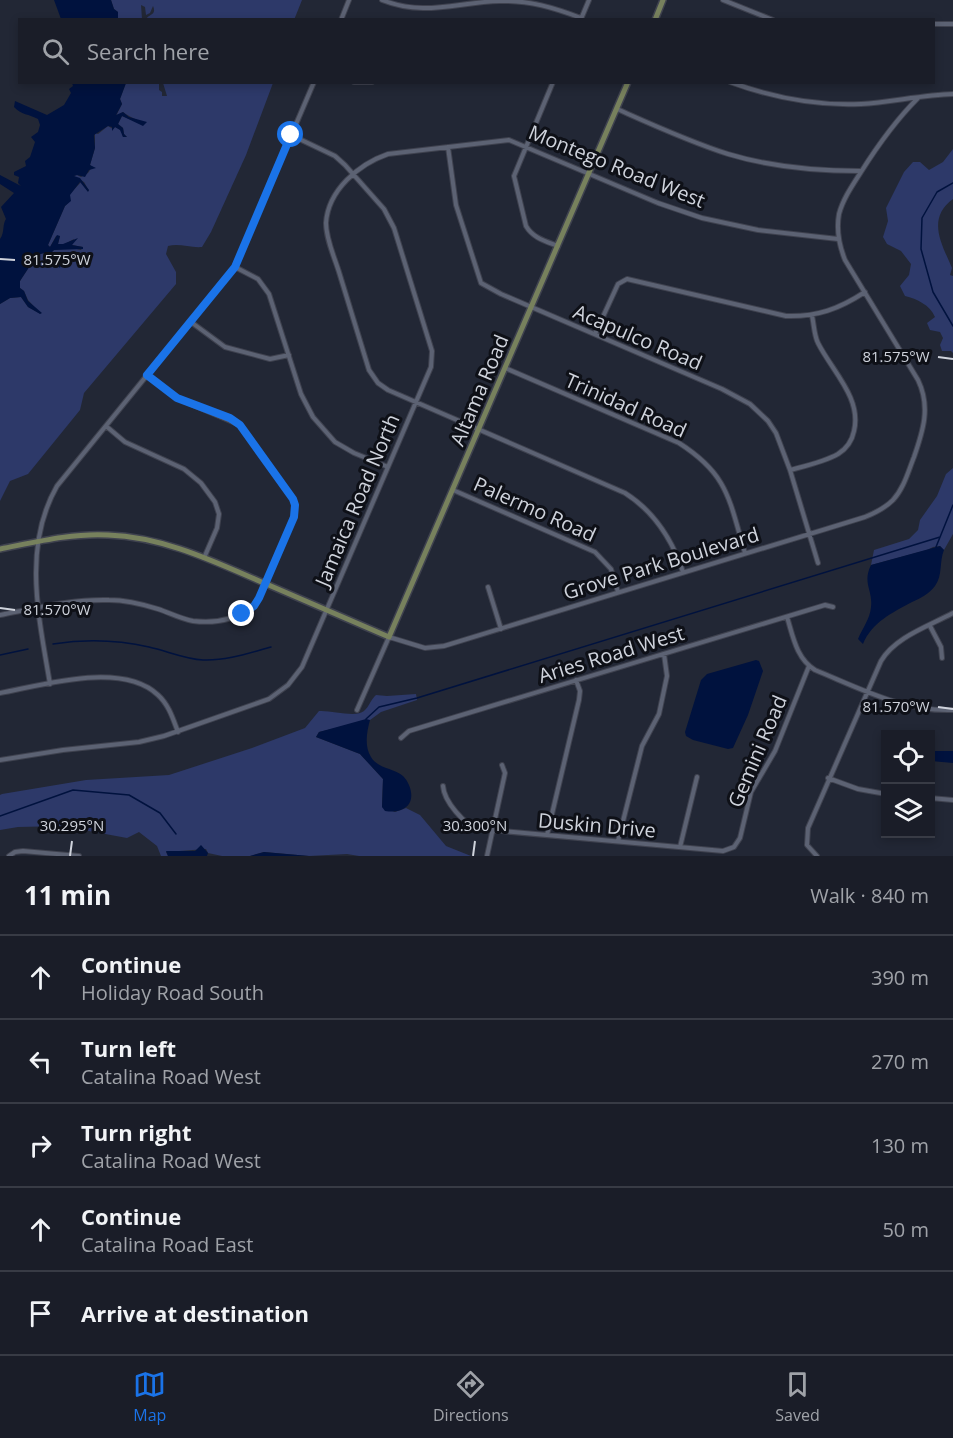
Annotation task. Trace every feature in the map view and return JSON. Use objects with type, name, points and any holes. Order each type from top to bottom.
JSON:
[{"type":"street","points":[[342,18],[349,0]]},
{"type":"street","points":[[382,0],[393,5],[418,10],[513,1],[543,5],[578,18]]},
{"type":"street","points":[[581,18],[589,0]]},
{"type":"street","points":[[656,18],[663,0]]},
{"type":"street","points":[[723,0],[768,18]]},
{"type":"street","points":[[935,24],[953,24]]},
{"type":"street","points":[[50,684],[37,608],[36,550],[54,491],[235,267],[313,84]]},
{"type":"street","points":[[553,84],[514,176],[526,226],[533,236],[558,246]]},
{"type":"street","name":"Altama Road","points":[[357,710],[627,84]]},
{"type":"street","points":[[736,84],[759,92],[807,101],[860,104],[953,94]]},
{"type":"street","name":"Grove Park Boulevard","points":[[0,549],[86,535],[130,537],[158,542],[204,558],[389,637],[414,646],[435,648],[865,517],[887,505],[902,487],[924,428],[926,408],[920,384],[845,260],[838,239],[840,211],[848,193],[885,133],[918,98]]},
{"type":"street","points":[[617,109],[699,144],[745,158],[800,168],[861,171]]},
{"type":"street","name":"Jamaica Road North","points":[[0,760],[63,750],[139,742],[178,732],[259,704],[279,693],[302,667],[431,367],[432,351],[390,218],[340,160],[325,150],[291,135]]},
{"type":"street","name":"Montego Road West","points":[[683,572],[670,539],[660,523],[637,500],[613,487],[416,402],[378,383],[370,373],[328,238],[326,223],[329,207],[336,193],[353,174],[372,160],[388,154],[504,140],[526,146],[658,203],[702,218],[758,230],[838,239]]},
{"type":"street","name":"Acapulco Road","points":[[448,147],[456,205],[481,283],[487,288],[722,389],[750,404],[768,421],[776,433],[790,470],[818,563]]},
{"type":"street","points":[[235,267],[258,279],[269,294],[301,394],[313,417],[335,442],[388,467]]},
{"type":"street","points":[[595,334],[618,284],[631,278],[776,315],[812,316],[835,310],[865,292]]},
{"type":"street","points":[[790,470],[831,458],[841,452],[851,440],[856,422],[856,413],[851,399],[817,341],[812,316]]},
{"type":"street","points":[[191,322],[219,345],[270,360],[289,355]]},
{"type":"street","name":"Trinidad Road","points":[[505,368],[679,442],[698,456],[723,484],[745,554]]},
{"type":"street","points":[[0,615],[82,601],[115,600],[141,604],[194,621],[217,621],[242,614],[249,610],[259,598],[294,514],[295,505],[290,495],[240,425],[230,418],[177,398],[147,375]]},
{"type":"street","points":[[106,426],[125,442],[184,469],[201,483],[215,502],[219,514],[217,528],[204,558]]},
{"type":"street","name":"Palermo Road","points":[[452,489],[595,552],[611,569],[618,592]]},
{"type":"street","points":[[488,587],[501,628]]},
{"type":"street","name":"Aries Road West","points":[[401,738],[409,731],[576,680],[825,605],[833,607]]},
{"type":"street","points":[[815,855],[807,845],[806,832],[881,662],[890,649],[953,613]]},
{"type":"street","points":[[787,617],[798,653],[809,666],[868,692],[912,707],[953,710]]},
{"type":"street","points":[[930,626],[941,647],[942,658]]},
{"type":"street","points":[[618,841],[642,746],[659,714],[667,676],[664,654]]},
{"type":"street","name":"Gemini Road","points":[[734,847],[740,838],[752,792],[775,751],[809,666]]},
{"type":"street","points":[[0,693],[102,677],[127,680],[140,684],[164,701],[178,732]]},
{"type":"street","points":[[547,835],[579,700],[580,691],[576,680]]},
{"type":"street","points":[[487,856],[505,773],[502,765]]},
{"type":"street","points":[[680,847],[697,777]]},
{"type":"street","points":[[828,778],[858,789],[881,793]]},
{"type":"street","name":"Duskin Drive","points":[[443,786],[445,795],[465,822],[472,827],[723,851],[734,847]]},
{"type":"street","points":[[935,798],[953,800]]},
{"type":"street","points":[[9,856],[23,851],[79,856]]},
{"type":"shaded area","points":[[54,0],[111,0],[114,9],[118,12],[118,18],[61,18]]},
{"type":"shaded area","points":[[111,0],[302,0],[295,18],[147,18],[153,13],[153,6],[150,13],[146,15],[145,7],[141,5],[142,18],[118,18],[118,12],[114,9]]},
{"type":"shaded area","points":[[72,84],[126,84],[120,99],[122,104],[116,115],[123,112],[129,117],[147,122],[143,126],[122,116],[118,124],[123,128],[127,137],[123,137],[120,130],[115,127],[112,131],[112,127],[108,126],[94,135],[95,148],[90,165],[96,168],[89,170],[85,177],[74,176],[80,178],[89,190],[88,192],[80,182],[70,195],[71,201],[65,206],[48,245],[50,247],[57,235],[60,236],[58,244],[78,238],[72,245],[83,247],[83,249],[54,250],[52,252],[61,265],[60,268],[44,253],[37,255],[20,281],[20,288],[24,291],[28,301],[42,313],[40,314],[28,307],[21,297],[10,298],[0,304],[0,239],[6,219],[1,207],[14,193],[0,184],[0,175],[21,186],[18,183],[19,177],[14,175],[14,172],[26,166],[25,161],[30,157],[35,142],[31,137],[38,132],[40,125],[38,119],[17,110],[14,107],[15,101],[47,115],[64,105],[71,93],[69,89]]},
{"type":"shaded area","points":[[126,84],[159,84],[162,96],[167,96],[163,84],[273,84],[246,155],[202,247],[168,246],[166,254],[176,272],[176,284],[84,393],[80,410],[28,474],[10,481],[0,501],[0,304],[10,298],[21,297],[28,307],[41,314],[20,288],[20,281],[37,255],[44,253],[57,266],[61,265],[52,252],[54,250],[72,248],[81,250],[83,247],[72,245],[74,239],[63,245],[58,244],[60,236],[56,236],[50,247],[48,245],[65,206],[70,201],[69,195],[81,182],[89,191],[84,182],[73,176],[81,177],[92,167],[90,165],[95,148],[95,133],[98,134],[108,126],[121,130],[123,137],[127,137],[123,128],[118,124],[122,116],[144,125],[123,112],[116,116],[122,104],[120,99]]},
{"type":"shaded area","points":[[953,149],[953,199],[940,215],[938,223],[941,241],[952,268],[950,275],[953,276],[953,353],[942,351],[940,345],[943,338],[940,332],[930,330],[927,323],[935,317],[930,309],[905,296],[900,286],[909,275],[911,264],[901,251],[887,244],[883,237],[888,221],[886,208],[904,172],[913,162],[920,162],[929,170],[943,162]]},
{"type":"shaded area","points":[[953,468],[953,534],[944,550],[940,546],[933,547],[871,565],[874,550],[909,539],[918,530],[920,520],[937,496],[946,474]]},
{"type":"shaded area","points":[[940,546],[944,550],[935,586],[925,596],[883,619],[867,636],[863,644],[858,639],[870,611],[871,601],[867,577],[871,565]]},
{"type":"shaded area","points":[[759,661],[763,671],[748,715],[733,748],[728,749],[686,736],[685,732],[701,680],[707,674]]},
{"type":"shaded area","points":[[416,694],[417,700],[381,712],[370,720],[319,732],[316,737],[360,754],[383,779],[382,807],[395,812],[406,808],[420,815],[446,846],[471,856],[359,856],[347,854],[309,856],[264,852],[250,856],[222,856],[208,853],[206,849],[166,852],[168,856],[161,856],[157,846],[139,832],[127,838],[62,826],[18,827],[0,830],[0,795],[2,794],[86,780],[169,775],[305,728],[319,711],[355,714],[366,709],[376,695]]},
{"type":"shaded area","points":[[366,719],[370,720],[367,743],[371,757],[378,764],[403,776],[409,784],[410,803],[401,810],[385,811],[382,807],[383,779],[360,754],[316,737],[319,732]]},
{"type":"shaded area","points":[[935,751],[953,751],[953,763],[935,761]]},
{"type":"shaded area","points":[[201,845],[208,853],[207,856],[168,856],[166,851],[195,851]]},
{"type":"shaded area","points":[[264,852],[309,856],[250,856]]},
{"type":"waterway","points":[[953,183],[937,192],[922,218],[921,249],[933,292],[953,326]]},
{"type":"waterway","points":[[936,547],[953,505]]},
{"type":"waterway","points":[[366,719],[379,707],[417,698],[940,537]]},
{"type":"waterway","points":[[53,644],[89,641],[125,643],[203,660],[229,658],[271,647]]},
{"type":"waterway","points":[[0,655],[28,649]]},
{"type":"waterway","points":[[0,816],[73,790],[129,795],[160,813],[176,834]]},
{"type":"route","points":[[242,614],[254,606],[266,584],[294,517],[293,499],[240,425],[230,418],[177,398],[147,375],[235,267],[291,135]]}]
